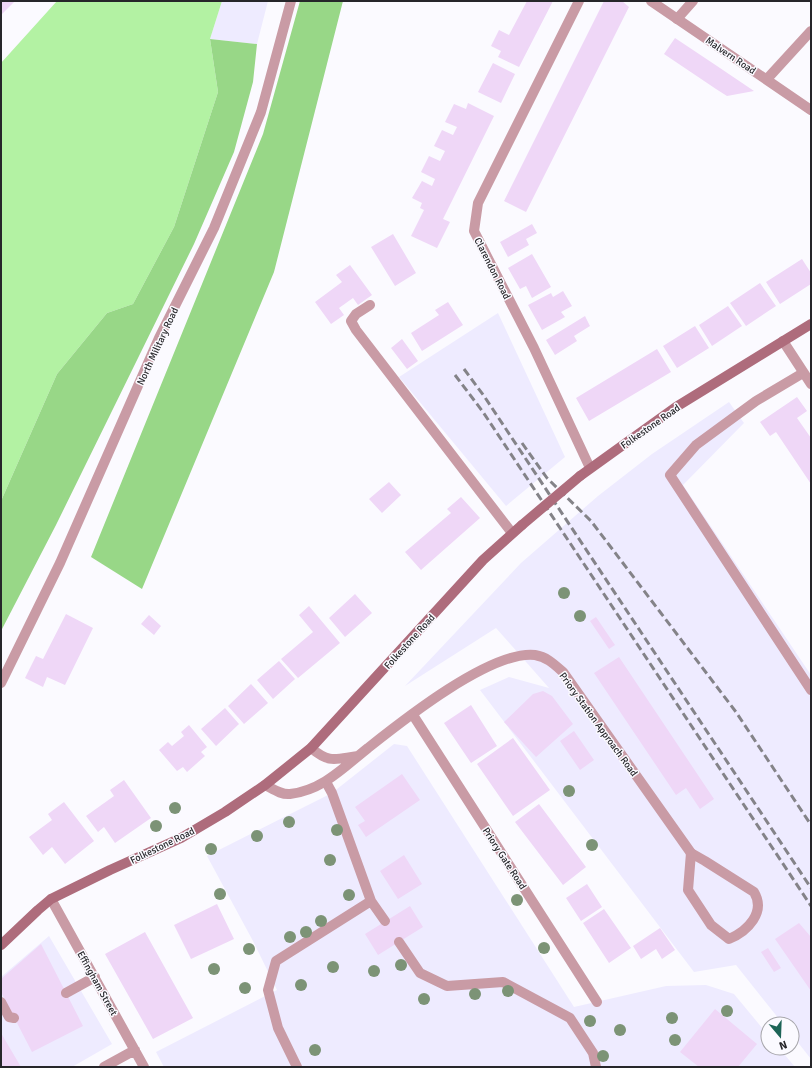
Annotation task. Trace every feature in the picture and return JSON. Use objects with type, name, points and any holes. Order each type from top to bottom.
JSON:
[{"type":"main road","name":"Folkestone Road","points":[[1,945],[51,899],[181,838],[225,812],[265,785],[311,748],[483,560],[522,524],[590,468],[676,407],[811,324]]},
{"type":"street","name":"North Military Road","points":[[1,683],[60,563],[159,338],[214,228],[261,112],[290,1]]},
{"type":"street","name":"Clarendon Road","points":[[579,1],[478,203],[474,231],[534,348],[590,468]]},
{"type":"street","name":"Malvern Road","points":[[651,1],[811,110]]},
{"type":"street","points":[[677,19],[693,1]]},
{"type":"street","points":[[767,79],[811,31]]},
{"type":"street","points":[[370,305],[356,314],[351,321],[356,330],[512,533]]},
{"type":"street","points":[[783,341],[811,384]]},
{"type":"street","points":[[803,372],[756,401],[696,445],[670,475],[811,690]]},
{"type":"street","name":"Priory Station Approach Road","points":[[265,785],[281,793],[290,794],[326,782],[413,715],[457,684],[481,670],[499,662],[523,656],[535,655],[549,659],[563,672],[691,853]]},
{"type":"street","name":"Priory Gate Road","points":[[413,715],[597,1002]]},
{"type":"street","name":"Priory Station Approach Road","points":[[311,748],[323,757],[331,760],[359,756]]},
{"type":"street","points":[[326,782],[332,793],[371,900],[385,921]]},
{"type":"street","points":[[691,853],[754,892],[757,898],[758,911],[742,934],[730,939],[711,926],[688,890],[691,853]]},
{"type":"street","name":"Effingham Street","points":[[51,899],[144,1067]]},
{"type":"street","points":[[297,1067],[278,1028],[268,990],[276,961],[371,900]]},
{"type":"street","points":[[399,942],[420,973],[447,986],[503,982],[570,1018],[593,1053],[596,1067]]},
{"type":"street","points":[[66,993],[95,977]]},
{"type":"street","points":[[1,1002],[8,1017],[14,1018]]},
{"type":"street","points":[[104,1067],[135,1050]]},
{"type":"shaded area","points":[[222,1],[268,1],[257,44],[210,39]]},
{"type":"shaded area","points":[[498,313],[565,457],[506,506],[399,377]]},
{"type":"shaded area","points":[[729,402],[744,423],[683,485],[811,675],[811,1059],[800,1045],[800,1016],[777,1016],[736,965],[694,972],[480,690],[509,677],[549,688],[496,628],[405,686],[521,563],[598,496],[652,454]]},
{"type":"shaded area","points":[[394,744],[407,746],[574,1007],[666,986],[706,985],[734,994],[760,1025],[760,1056],[786,1056],[795,1067],[164,1067],[156,1052],[277,990],[253,941],[207,856],[332,793]]},
{"type":"shaded area","points":[[49,936],[112,1044],[72,1067],[1,1067],[1,977]]},
{"type":"green space","points":[[57,1],[222,1],[210,39],[218,92],[174,227],[133,304],[107,313],[57,374],[1,501],[1,63]]},
{"type":"green space","points":[[300,1],[343,1],[274,272],[142,589],[91,557],[263,134]]},
{"type":"green space","points":[[210,39],[257,44],[253,82],[234,152],[194,244],[56,525],[1,631],[1,501],[57,374],[107,313],[133,304],[174,227],[218,92]]},
{"type":"building","points":[[1,1],[15,1],[1,15]]},
{"type":"building","points":[[527,1],[553,1],[519,67],[498,57],[501,51],[491,46],[499,30],[509,35]]},
{"type":"building","points":[[604,1],[622,1],[629,7],[526,212],[504,201]]},
{"type":"building","points":[[675,38],[754,91],[727,96],[716,89],[664,54]]},
{"type":"building","points":[[493,63],[515,74],[501,103],[478,92]]},
{"type":"building","points":[[468,103],[494,116],[443,219],[450,222],[437,248],[411,236],[424,210],[420,208],[422,203],[412,198],[422,181],[432,186],[435,179],[421,172],[429,156],[440,161],[445,151],[434,146],[442,130],[453,135],[457,127],[445,122],[454,104],[466,109]]},
{"type":"building","points":[[532,224],[537,233],[526,239],[529,245],[508,257],[500,242]]},
{"type":"building","points":[[393,234],[416,273],[395,286],[371,247]]},
{"type":"building","points":[[532,254],[551,287],[532,298],[526,286],[520,289],[508,268]]},
{"type":"building","points":[[802,259],[811,273],[811,284],[780,304],[766,282]]},
{"type":"building","points":[[350,265],[372,295],[358,305],[353,298],[339,308],[344,315],[331,324],[315,302],[342,282],[336,275]]},
{"type":"building","points":[[760,283],[776,306],[746,326],[730,303]]},
{"type":"building","points":[[563,291],[572,306],[561,312],[565,317],[542,330],[528,305],[551,293],[553,297]]},
{"type":"building","points":[[448,302],[463,325],[422,351],[411,333],[439,315],[435,310]]},
{"type":"building","points":[[728,306],[742,326],[712,346],[699,325]]},
{"type":"building","points":[[585,316],[590,326],[574,336],[577,341],[555,355],[546,340]]},
{"type":"building","points":[[695,326],[709,348],[677,368],[663,346]]},
{"type":"building","points":[[402,339],[418,361],[407,369],[391,348]]},
{"type":"building","points":[[657,349],[671,372],[589,421],[576,398]]},
{"type":"building","points":[[797,397],[807,411],[797,418],[811,438],[811,484],[776,432],[770,436],[760,422]]},
{"type":"building","points":[[389,482],[401,495],[382,513],[369,499]]},
{"type":"building","points":[[461,497],[480,518],[421,570],[405,552],[451,513],[447,509]]},
{"type":"building","points":[[355,594],[372,613],[345,637],[329,618]]},
{"type":"building","points":[[309,606],[340,643],[298,678],[281,659],[313,632],[299,615]]},
{"type":"building","points":[[66,614],[93,628],[65,685],[47,677],[43,687],[25,678],[36,656],[43,659]]},
{"type":"building","points":[[149,615],[161,626],[154,635],[141,624]]},
{"type":"building","points":[[596,617],[615,645],[609,649],[590,621]]},
{"type":"building","points":[[619,657],[714,799],[700,809],[686,788],[676,795],[594,673]]},
{"type":"building","points":[[279,661],[295,679],[273,699],[257,680]]},
{"type":"building","points":[[251,684],[268,703],[244,724],[228,706]]},
{"type":"building","points":[[543,691],[552,696],[573,724],[536,757],[504,722],[533,694]]},
{"type":"building","points":[[471,705],[497,746],[471,763],[444,723]]},
{"type":"building","points":[[225,708],[239,724],[216,746],[201,729]]},
{"type":"building","points":[[189,725],[207,747],[201,752],[205,756],[187,772],[183,767],[177,771],[159,750],[168,742],[172,746],[184,736],[181,732]]},
{"type":"building","points":[[574,731],[594,760],[580,770],[560,741]]},
{"type":"building","points":[[513,738],[550,790],[513,816],[477,764]]},
{"type":"building","points":[[402,774],[420,800],[366,837],[358,825],[365,821],[355,807]]},
{"type":"building","points":[[124,780],[151,818],[115,843],[104,827],[98,832],[86,816],[114,796],[110,790]]},
{"type":"building","points":[[64,802],[94,841],[65,864],[52,847],[43,855],[29,837],[52,820],[48,814]]},
{"type":"building","points":[[539,804],[586,867],[563,885],[515,822]]},
{"type":"building","points":[[404,855],[422,884],[398,899],[380,871]]},
{"type":"building","points":[[587,884],[602,907],[581,921],[566,898]]},
{"type":"building","points":[[217,904],[234,939],[191,959],[174,925]]},
{"type":"building","points":[[410,906],[423,927],[378,955],[365,934]]},
{"type":"building","points":[[604,909],[631,948],[609,963],[583,923]]},
{"type":"building","points":[[799,923],[811,937],[811,991],[775,939]]},
{"type":"building","points":[[660,928],[675,950],[662,959],[656,949],[641,959],[633,946]]},
{"type":"building","points":[[145,932],[193,1018],[153,1039],[105,954]]},
{"type":"building","points":[[41,944],[83,1026],[32,1052],[1,992],[1,979]]},
{"type":"building","points":[[768,948],[781,968],[774,972],[761,952]]},
{"type":"building","points":[[715,1009],[757,1044],[738,1067],[699,1067],[680,1052]]},
{"type":"building","points":[[1,1033],[21,1067],[1,1067]]},
{"type":"railway","points":[[464,369],[484,396],[811,888]]},
{"type":"railway","points":[[455,375],[483,412],[811,906]]},
{"type":"railway","points":[[522,443],[547,478],[591,521],[736,712],[811,825]]}]
